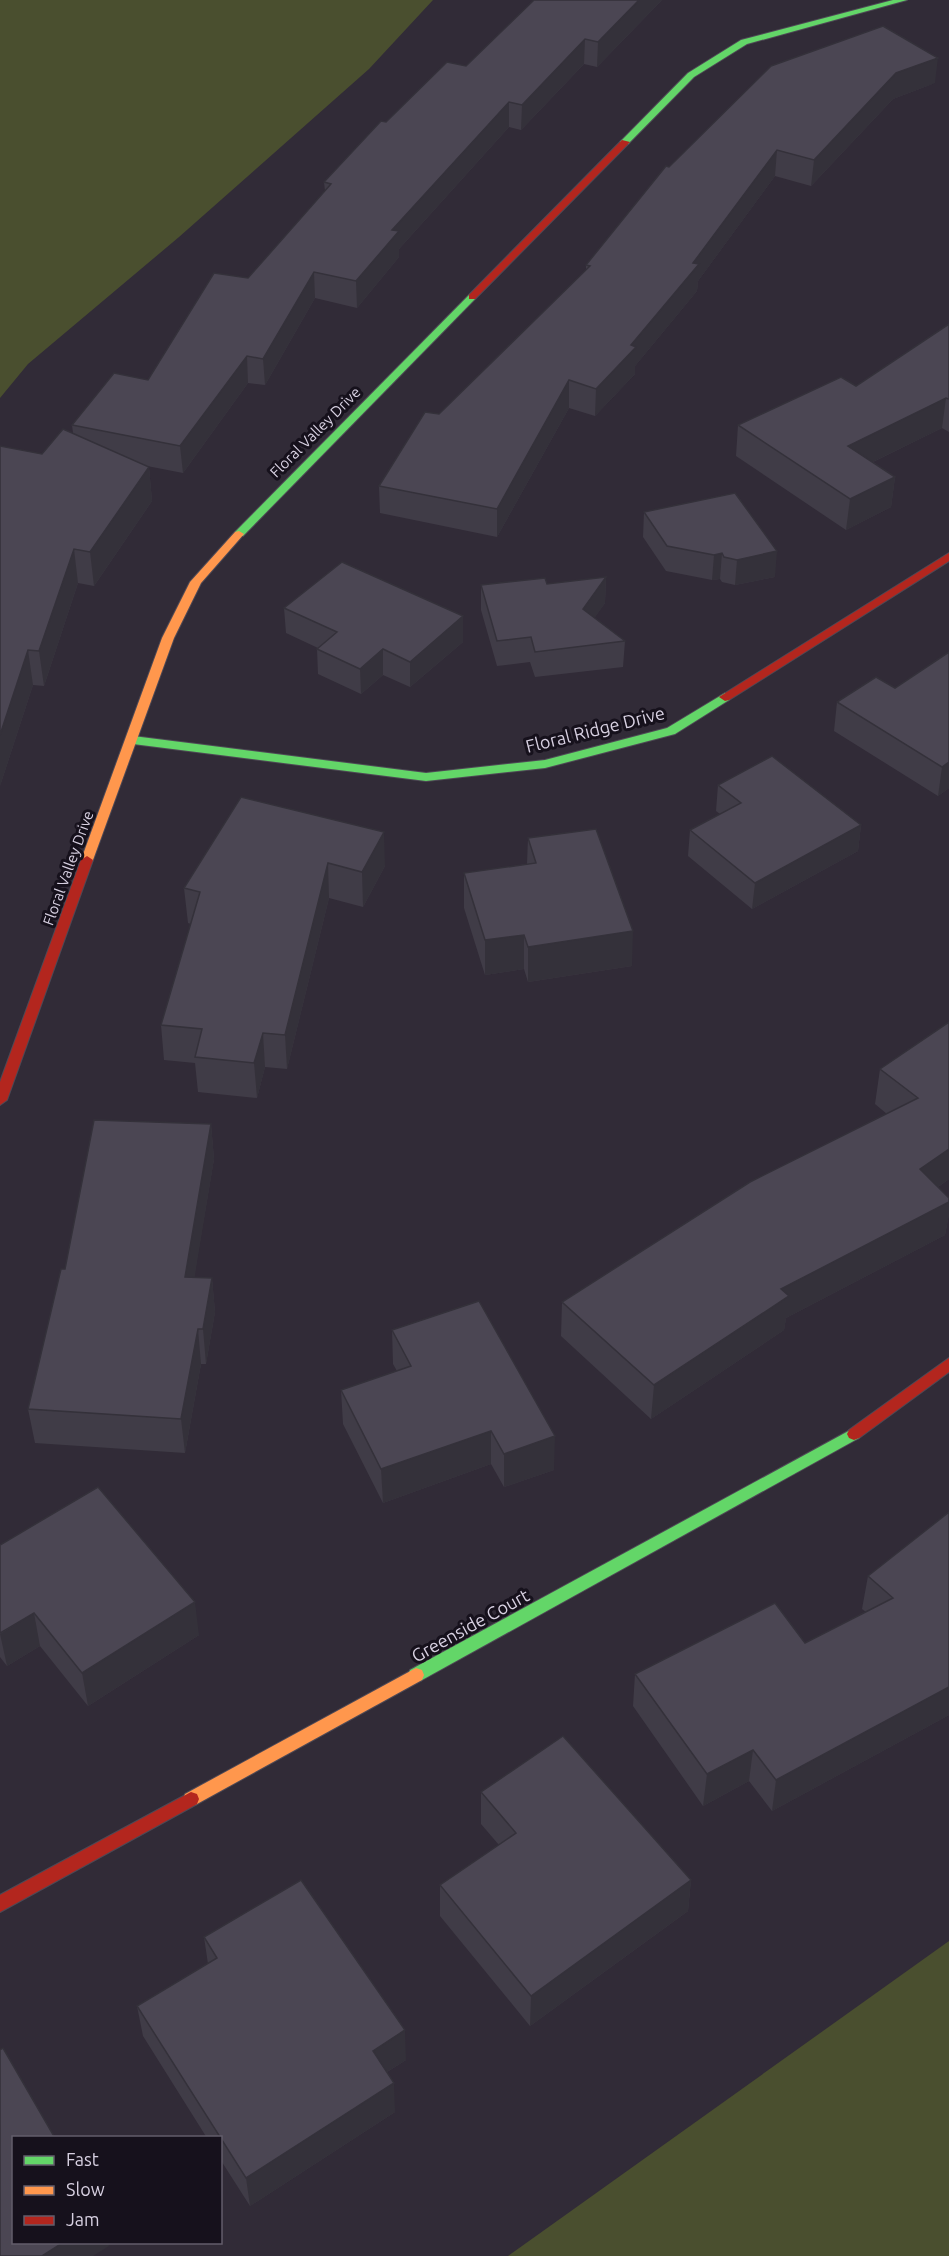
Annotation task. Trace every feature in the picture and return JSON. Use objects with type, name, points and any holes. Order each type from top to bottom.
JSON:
[{"type":"street","name":"Floral Valley Drive","points":[[0,1100],[133,740],[168,638],[196,582],[263,508],[691,75],[744,42],[903,0]]},
{"type":"street","name":"Floral Ridge Drive","points":[[133,740],[426,777],[545,764],[671,731],[949,556]]},
{"type":"street","name":"Greenside Court","points":[[0,1904],[854,1434],[949,1364]]},
{"type":"green space","points":[[0,0],[433,0],[369,69],[179,237],[28,364],[0,398]]},
{"type":"green space","points":[[949,1941],[949,2256],[508,2256]]},
{"type":"building","points":[[534,0],[639,0],[598,42],[585,39],[522,105],[509,102],[392,230],[399,231],[356,281],[314,272],[263,359],[247,356],[180,446],[72,425],[114,373],[148,380],[214,273],[248,278],[331,184],[324,182],[381,121],[386,122],[447,62],[466,66]]},
{"type":"building","points":[[883,26],[938,58],[896,73],[814,160],[777,150],[693,263],[699,264],[631,345],[636,347],[596,389],[569,380],[497,509],[379,486],[425,412],[439,414],[590,266],[586,265],[666,166],[669,167],[771,66]]},
{"type":"building","points":[[949,324],[949,399],[946,398],[848,446],[895,477],[850,499],[738,425],[841,377],[856,386]]},
{"type":"building","points":[[63,429],[149,467],[90,552],[74,549],[39,651],[28,650],[0,735],[0,446],[42,454]]},
{"type":"building","points":[[735,493],[777,551],[737,560],[724,557],[722,553],[714,555],[667,546],[644,512]]},
{"type":"building","points":[[342,562],[463,616],[410,662],[383,649],[360,669],[317,649],[337,632],[284,608]]},
{"type":"building","points":[[606,577],[583,609],[625,641],[535,652],[531,637],[497,641],[481,585],[545,578],[547,584]]},
{"type":"building","points":[[949,652],[949,762],[942,767],[837,702],[876,677],[895,688]]},
{"type":"building","points":[[772,756],[861,825],[755,883],[690,830],[741,803],[718,785]]},
{"type":"building","points":[[241,797],[384,832],[362,872],[328,863],[285,1035],[263,1033],[254,1063],[195,1057],[202,1029],[161,1025],[200,892],[184,888]]},
{"type":"building","points":[[596,829],[633,931],[528,947],[524,935],[485,940],[464,873],[536,863],[528,838]]},
{"type":"building","points":[[949,1022],[949,1149],[920,1169],[949,1198],[949,1202],[781,1289],[789,1296],[654,1385],[562,1302],[750,1182],[918,1098],[880,1069]]},
{"type":"building","points":[[94,1120],[211,1124],[185,1277],[212,1278],[203,1329],[198,1329],[181,1419],[28,1409],[61,1269],[65,1269]]},
{"type":"building","points":[[479,1301],[555,1436],[504,1454],[491,1431],[381,1469],[341,1390],[411,1366],[392,1330]]},
{"type":"building","points":[[98,1487],[195,1602],[82,1673],[34,1613],[0,1633],[0,1545]]},
{"type":"building","points":[[949,1512],[949,1687],[776,1780],[753,1750],[707,1774],[635,1674],[775,1603],[805,1643],[893,1598],[868,1576]]},
{"type":"building","points":[[563,1736],[691,1880],[531,1996],[440,1885],[516,1833],[481,1792]]},
{"type":"building","points":[[301,1880],[405,2030],[373,2051],[394,2083],[246,2178],[222,2140],[222,2136],[219,2136],[137,2006],[217,1958],[204,1937]]},
{"type":"building","points":[[3,2048],[54,2136],[12,2136],[12,2244],[61,2244],[42,2256],[0,2256],[0,2050]]},
{"type":"traffic: fast","points":[[625,142],[691,75],[744,42],[903,0]]},
{"type":"traffic: fast","points":[[239,534],[472,297]]},
{"type":"traffic: fast","points":[[133,740],[426,777],[545,764],[671,731],[725,697]]},
{"type":"traffic: fast","points":[[416,1675],[854,1434]]},
{"type":"traffic: slow","points":[[87,860],[168,638],[196,582],[239,534]]},
{"type":"traffic: slow","points":[[191,1799],[416,1675]]},
{"type":"traffic: jam","points":[[472,297],[625,142]]},
{"type":"traffic: jam","points":[[725,697],[949,556]]},
{"type":"traffic: jam","points":[[0,1100],[87,860]]},
{"type":"traffic: jam","points":[[854,1434],[949,1364]]},
{"type":"traffic: jam","points":[[0,1904],[191,1799]]}]
